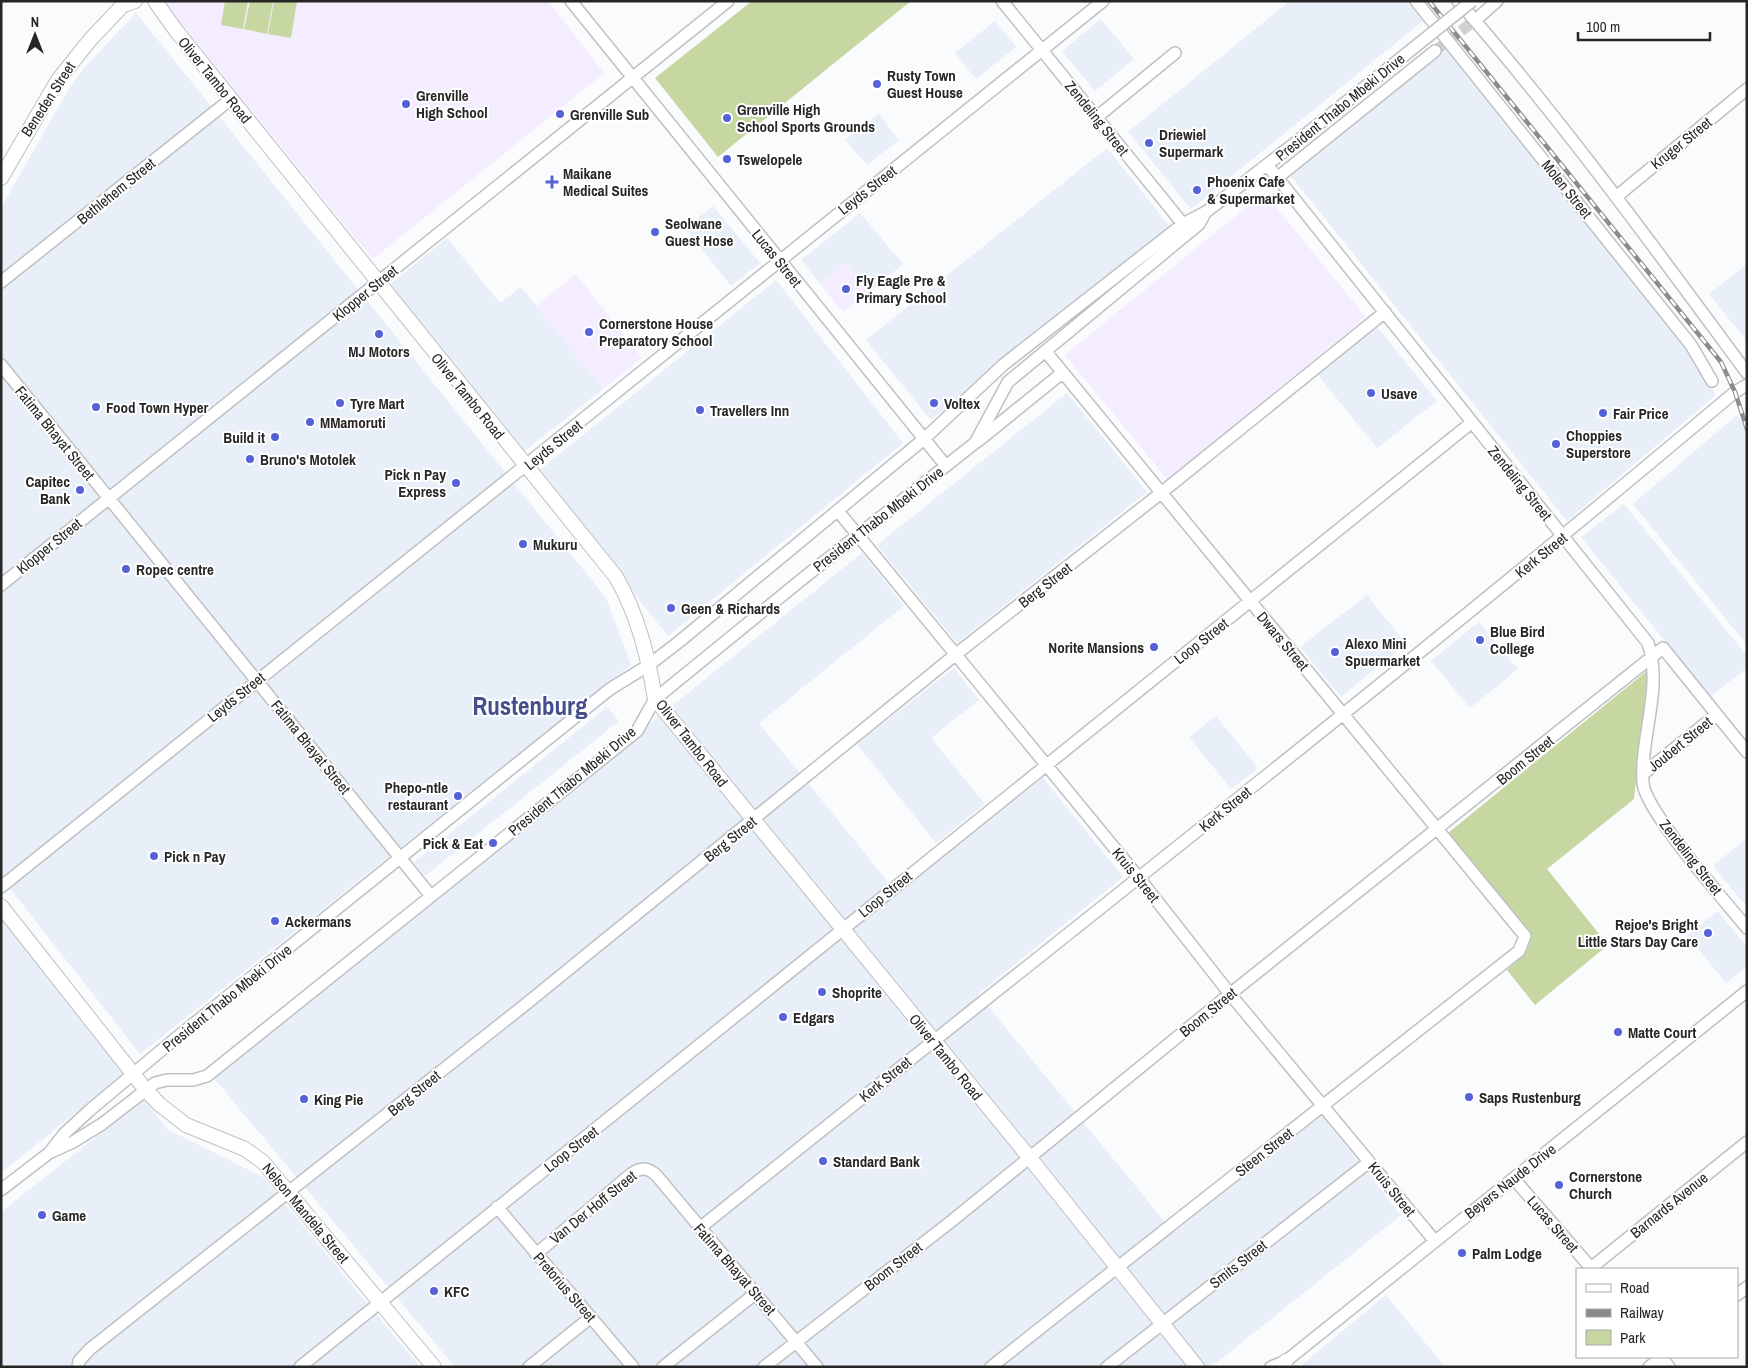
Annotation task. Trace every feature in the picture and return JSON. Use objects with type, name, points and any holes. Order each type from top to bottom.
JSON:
[{"type":"main road","name":"Oliver Tambo Road","points":[[156,1],[177,32],[377,283],[616,578],[634,613],[651,663],[655,699],[1198,1367]]},
{"type":"main road","name":"Beneden Street","points":[[1,178],[58,80],[90,40],[127,3]]},
{"type":"main road","name":"Nelson Mandela Street","points":[[1,906],[145,1089],[175,1118],[200,1132],[245,1149],[263,1162],[434,1366]]},
{"type":"street","name":"Lucas Street","points":[[571,1],[946,466]]},
{"type":"street","name":"Klopper Street","points":[[1,585],[274,368],[728,1]]},
{"type":"street","name":"Zendeling Street","points":[[1002,1],[1183,224]]},
{"type":"street","name":"Leyds Street","points":[[1,887],[256,680],[1103,1]]},
{"type":"street","name":"Molen Street","points":[[1416,1],[1691,345],[1712,381]]},
{"type":"street","points":[[1458,1],[1548,109],[1747,373]]},
{"type":"street","name":"President Thabo Mbeki Drive","points":[[49,1153],[65,1133],[134,1074],[610,689],[651,663],[838,511],[924,439],[1003,365],[1183,224],[1206,212],[1268,166],[1472,1]]},
{"type":"street","points":[[1479,16],[1497,1]]},
{"type":"street","points":[[1277,178],[1435,51]]},
{"type":"street","points":[[1097,118],[1175,53]]},
{"type":"street","name":"Kruger Street","points":[[1616,197],[1747,89]]},
{"type":"street","name":"Bethlehem Street","points":[[1,282],[231,99]]},
{"type":"street","name":"Zendeling Street","points":[[1268,166],[1648,643],[1652,657],[1652,683],[1643,774],[1644,791],[1650,804],[1747,928]]},
{"type":"street","name":"President Thabo Mbeki Drive","points":[[1,1190],[49,1153],[73,1142],[102,1124],[145,1089],[167,1080],[193,1080],[207,1076],[636,731],[655,699],[857,536],[975,444],[1008,382],[1199,224],[1206,212]]},
{"type":"street","points":[[1182,238],[1183,224]]},
{"type":"street","name":"Berg Street","points":[[78,1367],[79,1361],[90,1349],[290,1193],[754,820],[955,655],[1161,494],[1384,312]]},
{"type":"street","name":"Dwars Street","points":[[1046,352],[1520,930]]},
{"type":"street","name":"Fatima Bhayat Street","points":[[1,365],[432,896]]},
{"type":"street","points":[[975,444],[1062,373]]},
{"type":"street","name":"Kerk Street","points":[[700,1228],[1564,537],[1735,392],[1747,385]]},
{"type":"street","name":"Loop Street","points":[[300,1367],[619,1111],[1045,764],[1250,602],[1471,423]]},
{"type":"street","name":"Kruis Street","points":[[838,511],[1139,878],[1230,994],[1434,1240]]},
{"type":"street","points":[[1652,657],[1663,648],[1747,752]]},
{"type":"street","name":"Boom Street","points":[[764,1367],[953,1220],[1230,994],[1438,830],[1652,657]]},
{"type":"street","name":"Joubert Street","points":[[1643,774],[1716,714]]},
{"type":"street","name":"Steen Street","points":[[991,1367],[1519,950],[1525,936],[1520,930]]},
{"type":"street","name":"Beyers Naude Drive","points":[[1271,1367],[1283,1364],[1434,1240],[1514,1179],[1747,991]]},
{"type":"street","name":"Barnards Avenue","points":[[1593,1268],[1747,1142]]},
{"type":"street","name":"Smits Street","points":[[1107,1367],[1369,1162]]},
{"type":"street","name":"Van Der Hoff Street","points":[[536,1254],[631,1174],[640,1169],[653,1171]]},
{"type":"street","name":"Fatima Bhayat Street","points":[[653,1171],[818,1367]]},
{"type":"street","name":"Lucas Street","points":[[1514,1179],[1591,1268]]},
{"type":"street","name":"Pretorius Street","points":[[497,1207],[633,1367]]},
{"type":"street","points":[[663,1367],[756,1293]]},
{"type":"street","points":[[529,1367],[591,1318]]},
{"type":"street","points":[[1649,1367],[1660,1358]]},
{"type":"shaded area","name":"Grenville High School","points":[[162,1],[548,1],[604,73],[373,259]]},
{"type":"shaded area","points":[[1290,1],[1407,1],[1423,21],[1191,209],[1128,132]]},
{"type":"shaded area","points":[[136,13],[606,598],[631,665],[140,1054],[1,877],[1,208],[67,92],[84,68]]},
{"type":"shaded area","points":[[1101,19],[1134,59],[1095,91],[1062,51]]},
{"type":"shaded area","points":[[995,21],[1016,47],[976,79],[955,53]]},
{"type":"shaded area","points":[[1447,50],[1689,347],[1716,395],[1567,521],[1291,176]]},
{"type":"shaded area","points":[[879,114],[899,140],[867,165],[845,140]]},
{"type":"shaded area","points":[[1107,148],[1171,228],[931,420],[866,340]]},
{"type":"shaded area","points":[[1264,193],[1366,317],[1167,479],[1065,355]]},
{"type":"shaded area","points":[[713,206],[760,263],[731,286],[685,228]]},
{"type":"shaded area","points":[[860,213],[903,264],[869,292],[846,263],[820,284],[801,260]]},
{"type":"shaded area","points":[[447,238],[500,303],[521,287],[603,389],[522,453],[388,286]]},
{"type":"shaded area","name":"Fly Eagle Pre & Primary School","points":[[846,263],[869,292],[843,312],[820,284]]},
{"type":"shaded area","points":[[1747,264],[1747,341],[1709,294]]},
{"type":"shaded area","name":"Cornerstone House Preparatory School","points":[[576,274],[642,358],[603,389],[536,306]]},
{"type":"shaded area","points":[[776,280],[903,443],[668,636],[537,472]]},
{"type":"shaded area","points":[[1377,327],[1437,401],[1377,448],[1318,375]]},
{"type":"shaded area","points":[[1067,393],[1147,492],[957,643],[877,545]]},
{"type":"shaded area","points":[[1737,415],[1747,427],[1747,645],[1633,504]]},
{"type":"shaded area","points":[[1624,504],[1747,656],[1747,668],[1710,697],[1581,537]]},
{"type":"shaded area","points":[[862,553],[904,606],[759,723],[898,894],[1043,778],[1123,877],[978,994],[1174,1233],[1321,1115],[1401,1215],[1215,1364],[1214,1362],[1208,1367],[455,1367],[212,1076]]},
{"type":"shaded area","points":[[1367,595],[1406,644],[1341,697],[1300,647]]},
{"type":"shaded area","points":[[1479,622],[1518,669],[1470,708],[1431,661]]},
{"type":"shaded area","points":[[954,668],[979,700],[931,738],[985,804],[936,843],[857,744]]},
{"type":"shaded area","points":[[607,707],[619,721],[425,876],[414,862]]},
{"type":"shaded area","points":[[1216,716],[1258,768],[1231,789],[1189,737]]},
{"type":"shaded area","points":[[1747,838],[1747,907],[1713,866]]},
{"type":"shaded area","points":[[1718,911],[1747,947],[1747,967],[1726,983],[1687,935]]},
{"type":"shaded area","points":[[1,917],[126,1072],[1,1173]]},
{"type":"shaded area","points":[[144,1099],[167,1129],[263,1177],[420,1367],[1,1367],[1,1212]]},
{"type":"shaded area","points":[[1386,1295],[1445,1367],[1299,1367]]},
{"type":"green space","points":[[225,1],[248,1],[243,29],[221,25]]},
{"type":"green space","points":[[250,1],[273,1],[267,34],[244,29]]},
{"type":"green space","points":[[274,1],[297,1],[291,38],[268,34]]},
{"type":"green space","name":"Grenville High School Sports Grounds","points":[[752,1],[911,1],[718,157],[655,78]]},
{"type":"green space","points":[[1648,670],[1634,799],[1547,869],[1608,945],[1535,1005],[1507,970],[1527,950],[1530,934],[1448,833]]},
{"type":"tunnel","points":[[1435,51],[1479,17]]},
{"type":"railway","points":[[1429,1],[1721,362],[1735,392],[1747,429]]},
{"type":"place","name":"Rusty Town Guest House","points":[[877,84]]},
{"type":"place","name":"Grenville High School","points":[[406,104]]},
{"type":"place","name":"Grenville Sub","points":[[560,114]]},
{"type":"place","name":"Grenville High School Sports Grounds","points":[[727,118]]},
{"type":"place","name":"Driewiel Supermark","points":[[1149,143]]},
{"type":"place","name":"Tswelopele","points":[[727,159]]},
{"type":"place","name":"Maikane Medical Suites","points":[[552,182]]},
{"type":"place","name":"Phoenix Cafe & Supermarket","points":[[1197,190]]},
{"type":"place","name":"Seolwane Guest Hose","points":[[655,232]]},
{"type":"place","name":"Fly Eagle Pre & Primary School","points":[[846,289]]},
{"type":"place","name":"Cornerstone House Preparatory School","points":[[589,332]]},
{"type":"place","name":"MJ Motors","points":[[379,334]]},
{"type":"place","name":"Usave","points":[[1371,393]]},
{"type":"place","name":"Tyre Mart","points":[[340,403]]},
{"type":"place","name":"Voltex","points":[[934,403]]},
{"type":"place","name":"Food Town Hyper","points":[[96,407]]},
{"type":"place","name":"Travellers Inn","points":[[700,410]]},
{"type":"place","name":"Fair Price","points":[[1603,413]]},
{"type":"place","name":"MMamoruti","points":[[310,422]]},
{"type":"place","name":"Build it","points":[[275,437]]},
{"type":"place","name":"Choppies Superstore","points":[[1556,444]]},
{"type":"place","name":"Bruno's Motolek","points":[[250,459]]},
{"type":"place","name":"Pick n Pay Express","points":[[456,483]]},
{"type":"place","name":"Capitec Bank","points":[[80,490]]},
{"type":"place","name":"Mukuru","points":[[523,544]]},
{"type":"place","name":"Ropec centre","points":[[126,569]]},
{"type":"place","name":"Geen & Richards","points":[[671,608]]},
{"type":"place","name":"Blue Bird College","points":[[1480,640]]},
{"type":"place","name":"Norite Mansions","points":[[1154,647]]},
{"type":"place","name":"Alexo Mini Spuermarket","points":[[1335,652]]},
{"type":"place","name":"Phepo-ntle restaurant","points":[[458,796]]},
{"type":"place","name":"Pick & Eat","points":[[493,843]]},
{"type":"place","name":"Pick n Pay","points":[[154,856]]},
{"type":"place","name":"Ackermans","points":[[275,921]]},
{"type":"place","name":"Rejoe's Bright Little Stars Day Care","points":[[1708,933]]},
{"type":"place","name":"Shoprite","points":[[822,992]]},
{"type":"place","name":"Edgars","points":[[783,1017]]},
{"type":"place","name":"Matte Court","points":[[1618,1032]]},
{"type":"place","name":"Saps Rustenburg","points":[[1469,1097]]},
{"type":"place","name":"King Pie","points":[[304,1099]]},
{"type":"place","name":"Standard Bank","points":[[823,1161]]},
{"type":"place","name":"Cornerstone Church","points":[[1559,1185]]},
{"type":"place","name":"Game","points":[[42,1215]]},
{"type":"place","name":"Palm Lodge","points":[[1462,1253]]},
{"type":"place","name":"KFC","points":[[434,1291]]},
{"type":"district","name":"Rustenburg","points":[[530,706]]}]
